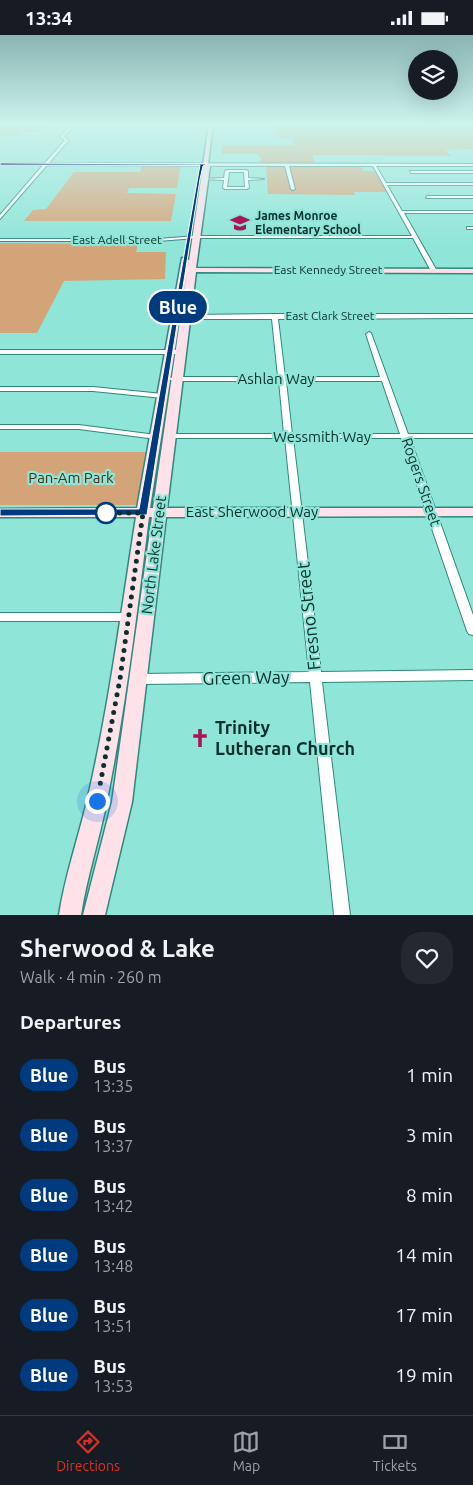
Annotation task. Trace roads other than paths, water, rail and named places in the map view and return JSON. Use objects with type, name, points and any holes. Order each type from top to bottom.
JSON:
[{"type":"street","points":[[0,218],[47,165]]},
{"type":"street","name":"North Lake Street","points":[[94,915],[122,802],[139,679],[156,437],[169,352],[193,238],[203,165]]},
{"type":"street","points":[[287,165],[293,189]]},
{"type":"street","points":[[374,165],[434,271]]},
{"type":"street","points":[[227,171],[246,171],[247,190],[225,188],[226,179],[227,171]]},
{"type":"street","points":[[411,172],[473,172]]},
{"type":"street","points":[[448,172],[459,184]]},
{"type":"street","points":[[201,179],[226,179]]},
{"type":"street","points":[[246,179],[262,179]]},
{"type":"street","points":[[385,184],[473,184]]},
{"type":"street","points":[[427,197],[473,197]]},
{"type":"street","points":[[459,197],[463,202]]},
{"type":"street","points":[[468,207],[472,212]]},
{"type":"street","points":[[400,212],[472,212]]},
{"type":"street","name":"East Adell Street","points":[[0,240],[415,237]]},
{"type":"street","name":"North Lake Street","points":[[70,915],[74,890],[97,801],[120,679],[128,617],[170,436],[186,317],[187,270]]},
{"type":"street","name":"East Kennedy Street","points":[[187,270],[473,271]]},
{"type":"street","name":"East Clark Street","points":[[186,317],[473,316]]},
{"type":"street","name":"Fresno Street","points":[[275,317],[342,915]]},
{"type":"street","name":"Rogers Street","points":[[370,334],[473,631]]},
{"type":"street","points":[[0,352],[180,352]]},
{"type":"street","name":"Ashlan Way","points":[[166,379],[385,379]]},
{"type":"street","points":[[0,389],[93,389],[163,396]]},
{"type":"street","points":[[0,427],[79,427],[156,437]]},
{"type":"street","name":"Wessmith Way","points":[[170,436],[473,436]]},
{"type":"street","name":"East Sherwood Way","points":[[0,513],[473,512]]},
{"type":"street","points":[[0,617],[128,617]]},
{"type":"street","name":"Green Way","points":[[139,679],[473,675]]},
{"type":"place","name":"James Monroe Elementary School","points":[[240,223]]},
{"type":"place","name":"Trinity Lutheran Church","points":[[200,738]]},
{"type":"park label","name":"Pan-Am Park","points":[[71,478]]}]
